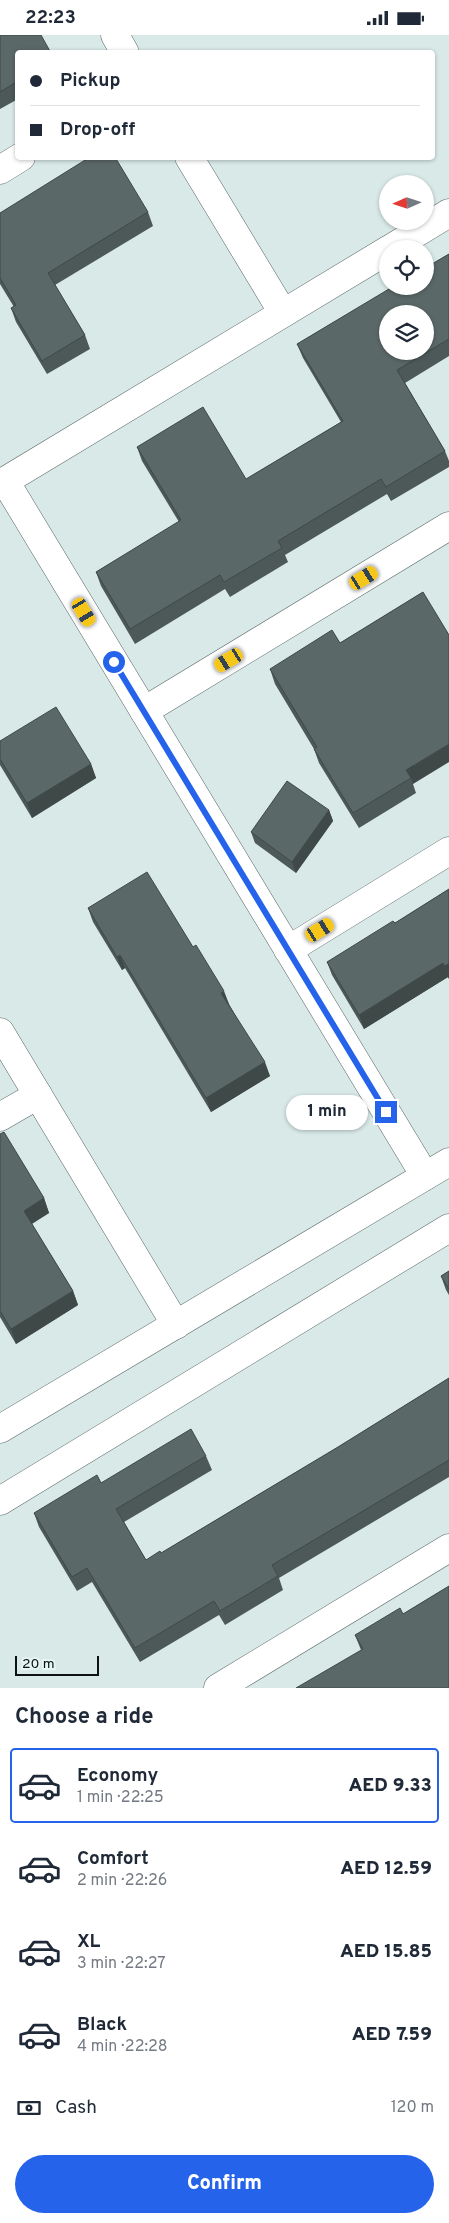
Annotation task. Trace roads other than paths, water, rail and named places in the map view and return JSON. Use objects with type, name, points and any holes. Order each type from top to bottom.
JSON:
[{"type":"street","points":[[115,35],[123,50]]},
{"type":"street","points":[[0,170],[16,160]]},
{"type":"street","points":[[191,160],[284,313]]},
{"type":"street","points":[[405,240],[449,213]]},
{"type":"street","points":[[379,256],[2,482],[144,711],[425,1176]]},
{"type":"street","points":[[144,711],[449,526]]},
{"type":"street","points":[[288,950],[449,851]]},
{"type":"street","points":[[0,1032],[176,1325]]},
{"type":"street","points":[[0,1117],[38,1095]]},
{"type":"street","points":[[0,1429],[449,1162]]},
{"type":"street","points":[[0,1501],[449,1228]]},
{"type":"street","points":[[218,1688],[449,1548]]}]
